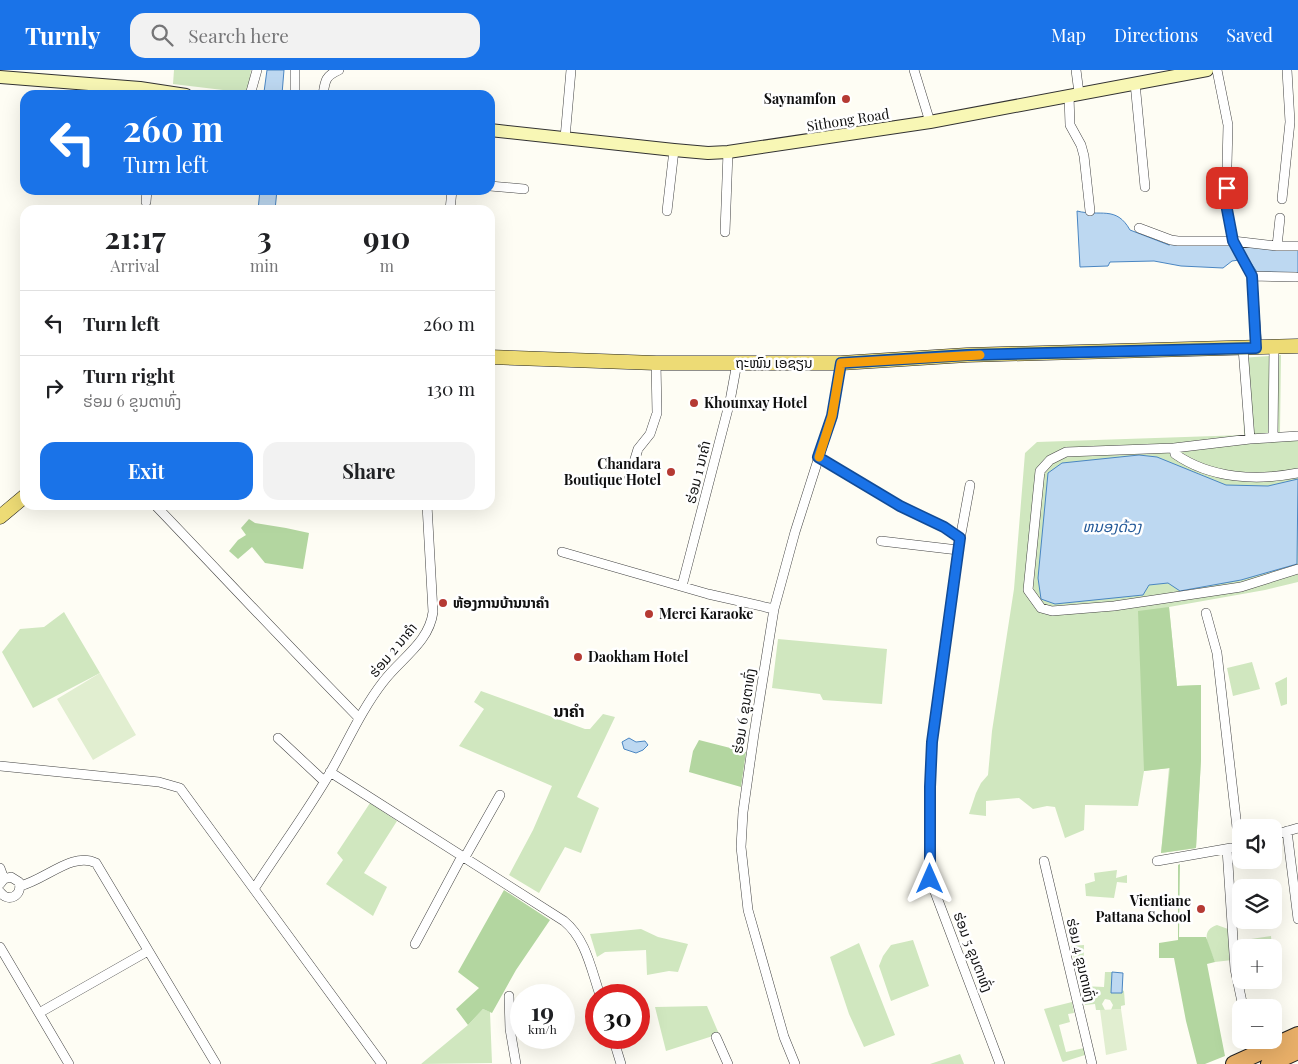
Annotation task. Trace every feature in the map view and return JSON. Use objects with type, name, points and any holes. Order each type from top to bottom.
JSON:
[{"type":"highway","points":[[1234,1064],[1262,1054],[1298,1035]]},
{"type":"highway","points":[[1262,1054],[1298,1051]]},
{"type":"main road","name":"Sithong Road","points":[[495,131],[674,150],[708,153],[728,152],[930,122],[1207,70]]},
{"type":"main road","points":[[0,77],[125,90]]},
{"type":"main road","name":"ຖະໜົນ ເອຊຽນ","points":[[495,357],[656,363],[841,363],[967,355],[1298,346]]},
{"type":"main road","points":[[0,517],[20,500]]},
{"type":"street","points":[[251,90],[257,70]]},
{"type":"street","points":[[295,70],[295,90]]},
{"type":"street","points":[[324,90],[326,79],[330,74],[339,70]]},
{"type":"street","points":[[565,138],[571,70]]},
{"type":"street","points":[[914,70],[930,122]]},
{"type":"street","points":[[1076,70],[1070,125],[1081,145],[1084,156],[1090,211]]},
{"type":"street","points":[[1217,70],[1228,125],[1227,165]]},
{"type":"street","points":[[1282,199],[1290,122],[1288,70]]},
{"type":"street","points":[[1135,83],[1145,187]]},
{"type":"street","points":[[667,212],[674,150]]},
{"type":"street","points":[[725,232],[728,152]]},
{"type":"street","points":[[495,186],[524,188]]},
{"type":"street","points":[[1227,188],[1226,204],[1234,242],[1252,276],[1250,439]]},
{"type":"street","points":[[146,195],[146,202]]},
{"type":"street","points":[[1277,246],[1280,218]]},
{"type":"street","points":[[1139,228],[1171,240],[1298,246]]},
{"type":"street","points":[[1252,276],[1296,277]]},
{"type":"street","points":[[1273,437],[1274,347]]},
{"type":"street","points":[[628,482],[638,449],[650,434],[657,413],[656,363]]},
{"type":"street","name":"ຮ່ອມ 1 ນາຄຳ","points":[[682,586],[730,401],[737,363]]},
{"type":"street","name":"ຮ່ອມ 6 ຂູນຕາທົ່ງ","points":[[795,1064],[784,1037],[748,910],[741,847],[754,734],[774,610],[795,532],[832,416],[841,363]]},
{"type":"street","points":[[1298,436],[1250,439],[1174,448],[1066,452],[1050,460],[1040,471],[1028,590],[1041,608],[1052,611],[1114,606],[1241,587],[1298,570]]},
{"type":"street","points":[[1174,448],[1175,454],[1188,463],[1214,472],[1242,478],[1276,478],[1298,473]]},
{"type":"street","points":[[818,457],[900,506],[944,527],[960,538]]},
{"type":"street","name":"ຮ່ອມ 5 ຂູນຕາທົ່ງ","points":[[970,485],[958,550],[932,742],[930,879],[1000,1064]]},
{"type":"street","points":[[160,510],[284,642],[359,718]]},
{"type":"street","name":"ຮ່ອມ 2 ນາຄຳ","points":[[254,889],[330,772],[359,718],[383,681],[424,637],[432,621],[427,510]]},
{"type":"street","points":[[881,541],[958,550]]},
{"type":"street","points":[[562,552],[774,610]]},
{"type":"street","points":[[1206,613],[1217,653],[1237,819]]},
{"type":"street","points":[[278,738],[324,781]]},
{"type":"street","points":[[0,766],[160,782],[180,788],[382,1064]]},
{"type":"street","points":[[330,772],[572,928],[584,948],[596,984]]},
{"type":"street","points":[[415,944],[500,795]]},
{"type":"street","points":[[1282,833],[1298,828]]},
{"type":"street","points":[[1287,831],[1298,919]]},
{"type":"street","points":[[1158,861],[1232,847]]},
{"type":"street","points":[[1227,849],[1235,969],[1241,999]]},
{"type":"street","points":[[20,886],[32,883],[72,861],[83,859],[96,864],[216,1064]]},
{"type":"street","name":"ຮ່ອມ 4 ຂູນຕາທົ່ງ","points":[[1044,861],[1088,1055],[1092,1064]]},
{"type":"street","points":[[0,868],[2,881],[14,878],[20,886],[19,892],[14,897],[8,898],[1,894]]},
{"type":"street","points":[[0,947],[69,1064]]},
{"type":"street","points":[[39,1013],[148,950]]},
{"type":"street","points":[[509,996],[510,1029],[516,1064]]},
{"type":"street","points":[[716,1037],[728,1064]]},
{"type":"street","points":[[616,1049],[621,1064]]},
{"type":"green space","points":[[174,70],[251,70],[248,90],[223,90],[173,84]]},
{"type":"green space","points":[[1281,355],[1280,432],[1298,432],[1298,582],[1265,590],[1169,607],[1177,686],[1201,685],[1201,760],[1196,848],[1161,853],[1169,768],[1144,771],[1138,806],[1085,805],[1084,830],[1065,838],[1055,807],[1047,806],[1033,809],[1019,798],[986,801],[986,816],[969,814],[976,793],[988,775],[992,731],[1014,589],[1025,453],[1037,442],[1244,435],[1241,358]]},
{"type":"green space","points":[[249,519],[255,523],[309,533],[303,569],[265,563],[252,547],[238,559],[229,551],[238,540],[246,535],[241,528]]},
{"type":"green space","points":[[1169,607],[1177,686],[1201,685],[1201,760],[1196,848],[1161,853],[1170,768],[1144,771],[1138,611]]},
{"type":"green space","points":[[64,612],[100,673],[33,708],[2,652],[20,629],[44,627]]},
{"type":"green space","points":[[778,639],[887,649],[882,704],[823,700],[820,694],[772,688]]},
{"type":"green space","points":[[1252,662],[1260,689],[1233,696],[1227,668]]},
{"type":"green space","points":[[100,673],[136,735],[93,760],[57,699]]},
{"type":"green space","points":[[1287,677],[1287,704],[1281,706],[1275,683]]},
{"type":"green space","points":[[481,691],[585,729],[590,729],[603,714],[615,717],[577,797],[599,808],[581,853],[565,847],[539,893],[509,875],[533,830],[552,786],[459,746],[484,709],[474,702]]},
{"type":"green space","points":[[699,740],[746,752],[741,787],[689,772],[693,751]]},
{"type":"green space","points":[[370,803],[397,821],[364,873],[387,887],[373,916],[326,884],[343,860],[337,853]]},
{"type":"green space","points":[[1180,864],[1179,937],[1206,937],[1215,962],[1207,964],[1225,1056],[1205,1064],[1197,1064],[1186,1021],[1174,958],[1159,958],[1159,943],[1178,940],[1178,865]]},
{"type":"green space","points":[[1117,870],[1116,878],[1127,875],[1127,883],[1117,882],[1114,898],[1086,896],[1085,884],[1095,881],[1094,873]]},
{"type":"green space","points":[[504,890],[550,920],[516,970],[492,1013],[483,1009],[468,1025],[456,1009],[479,988],[458,972]]},
{"type":"green space","points":[[1217,925],[1228,929],[1232,960],[1215,962],[1207,940],[1208,931]]},
{"type":"green space","points":[[641,929],[658,937],[688,944],[678,972],[669,971],[647,975],[646,950],[605,952],[597,957],[590,934]]},
{"type":"green space","points":[[1271,936],[1271,939],[1251,939]]},
{"type":"green space","points":[[913,940],[929,986],[891,1001],[879,966],[891,945]]},
{"type":"green space","points":[[859,943],[895,1035],[864,1047],[849,1014],[830,957]]},
{"type":"green space","points":[[1084,945],[1083,986],[1104,987],[1105,972],[1112,972],[1111,992],[1122,993],[1122,990],[1124,991],[1125,1005],[1121,1006],[1121,1009],[1111,1010],[1113,1005],[1110,1000],[1105,999],[1102,1004],[1105,1010],[1096,1010],[1095,1004],[1085,1005],[1071,946]]},
{"type":"green space","points":[[1072,1002],[1074,1013],[1068,1014],[1070,1022],[1059,1025],[1066,1052],[1084,1048],[1085,1055],[1063,1062],[1044,1009]]},
{"type":"green space","points":[[707,1006],[719,1034],[666,1051],[655,1007]]},
{"type":"green space","points":[[483,1009],[490,1012],[492,1063],[421,1064],[468,1025]]},
{"type":"green space","points":[[1121,1009],[1127,1050],[1106,1055],[1100,1010]]},
{"type":"green space","points":[[960,1054],[964,1064],[930,1064]]},
{"type":"water","points":[[267,70],[284,70],[282,90],[264,90]]},
{"type":"water","points":[[260,195],[276,195],[276,205],[258,205]]},
{"type":"water","points":[[1077,211],[1107,213],[1119,217],[1130,230],[1169,245],[1231,245],[1239,260],[1232,261],[1223,268],[1181,266],[1154,261],[1110,262],[1108,266],[1080,267]]},
{"type":"water","points":[[1240,247],[1298,247],[1298,273],[1257,272]]},
{"type":"water","name":"ຫນອງດ້ວງ","points":[[1139,455],[1157,457],[1226,485],[1268,486],[1298,479],[1297,564],[1241,580],[1180,591],[1168,583],[1149,585],[1143,595],[1055,604],[1041,599],[1038,578],[1048,473],[1062,463]]},
{"type":"water","points":[[629,738],[636,742],[645,741],[648,745],[636,753],[624,749],[622,742]]},
{"type":"water","points":[[1112,972],[1123,973],[1122,993],[1111,993]]},
{"type":"slow traffic","points":[[819,457],[832,416],[841,363],[980,355]]},
{"type":"place","name":"Saynamfon","points":[[846,99]]},
{"type":"place","name":"Khounxay Hotel","points":[[694,403]]},
{"type":"place","name":"Chandara Boutique Hotel","points":[[671,472]]},
{"type":"place","name":"ຫ້ອງການບ້ານນາຄໍາ","points":[[443,603]]},
{"type":"place","name":"Merci Karaoke","points":[[649,614]]},
{"type":"place","name":"Daokham Hotel","points":[[578,657]]},
{"type":"place","name":"Vientiane Pattana School","points":[[1201,909]]},
{"type":"district","name":"ນາຄຳ","points":[[569,711]]},
{"type":"route","points":[[930,879],[932,742],[960,538],[944,527],[900,506],[818,457],[832,416],[841,363],[967,355],[1256,348],[1252,276],[1233,241],[1226,204],[1227,188]]}]
